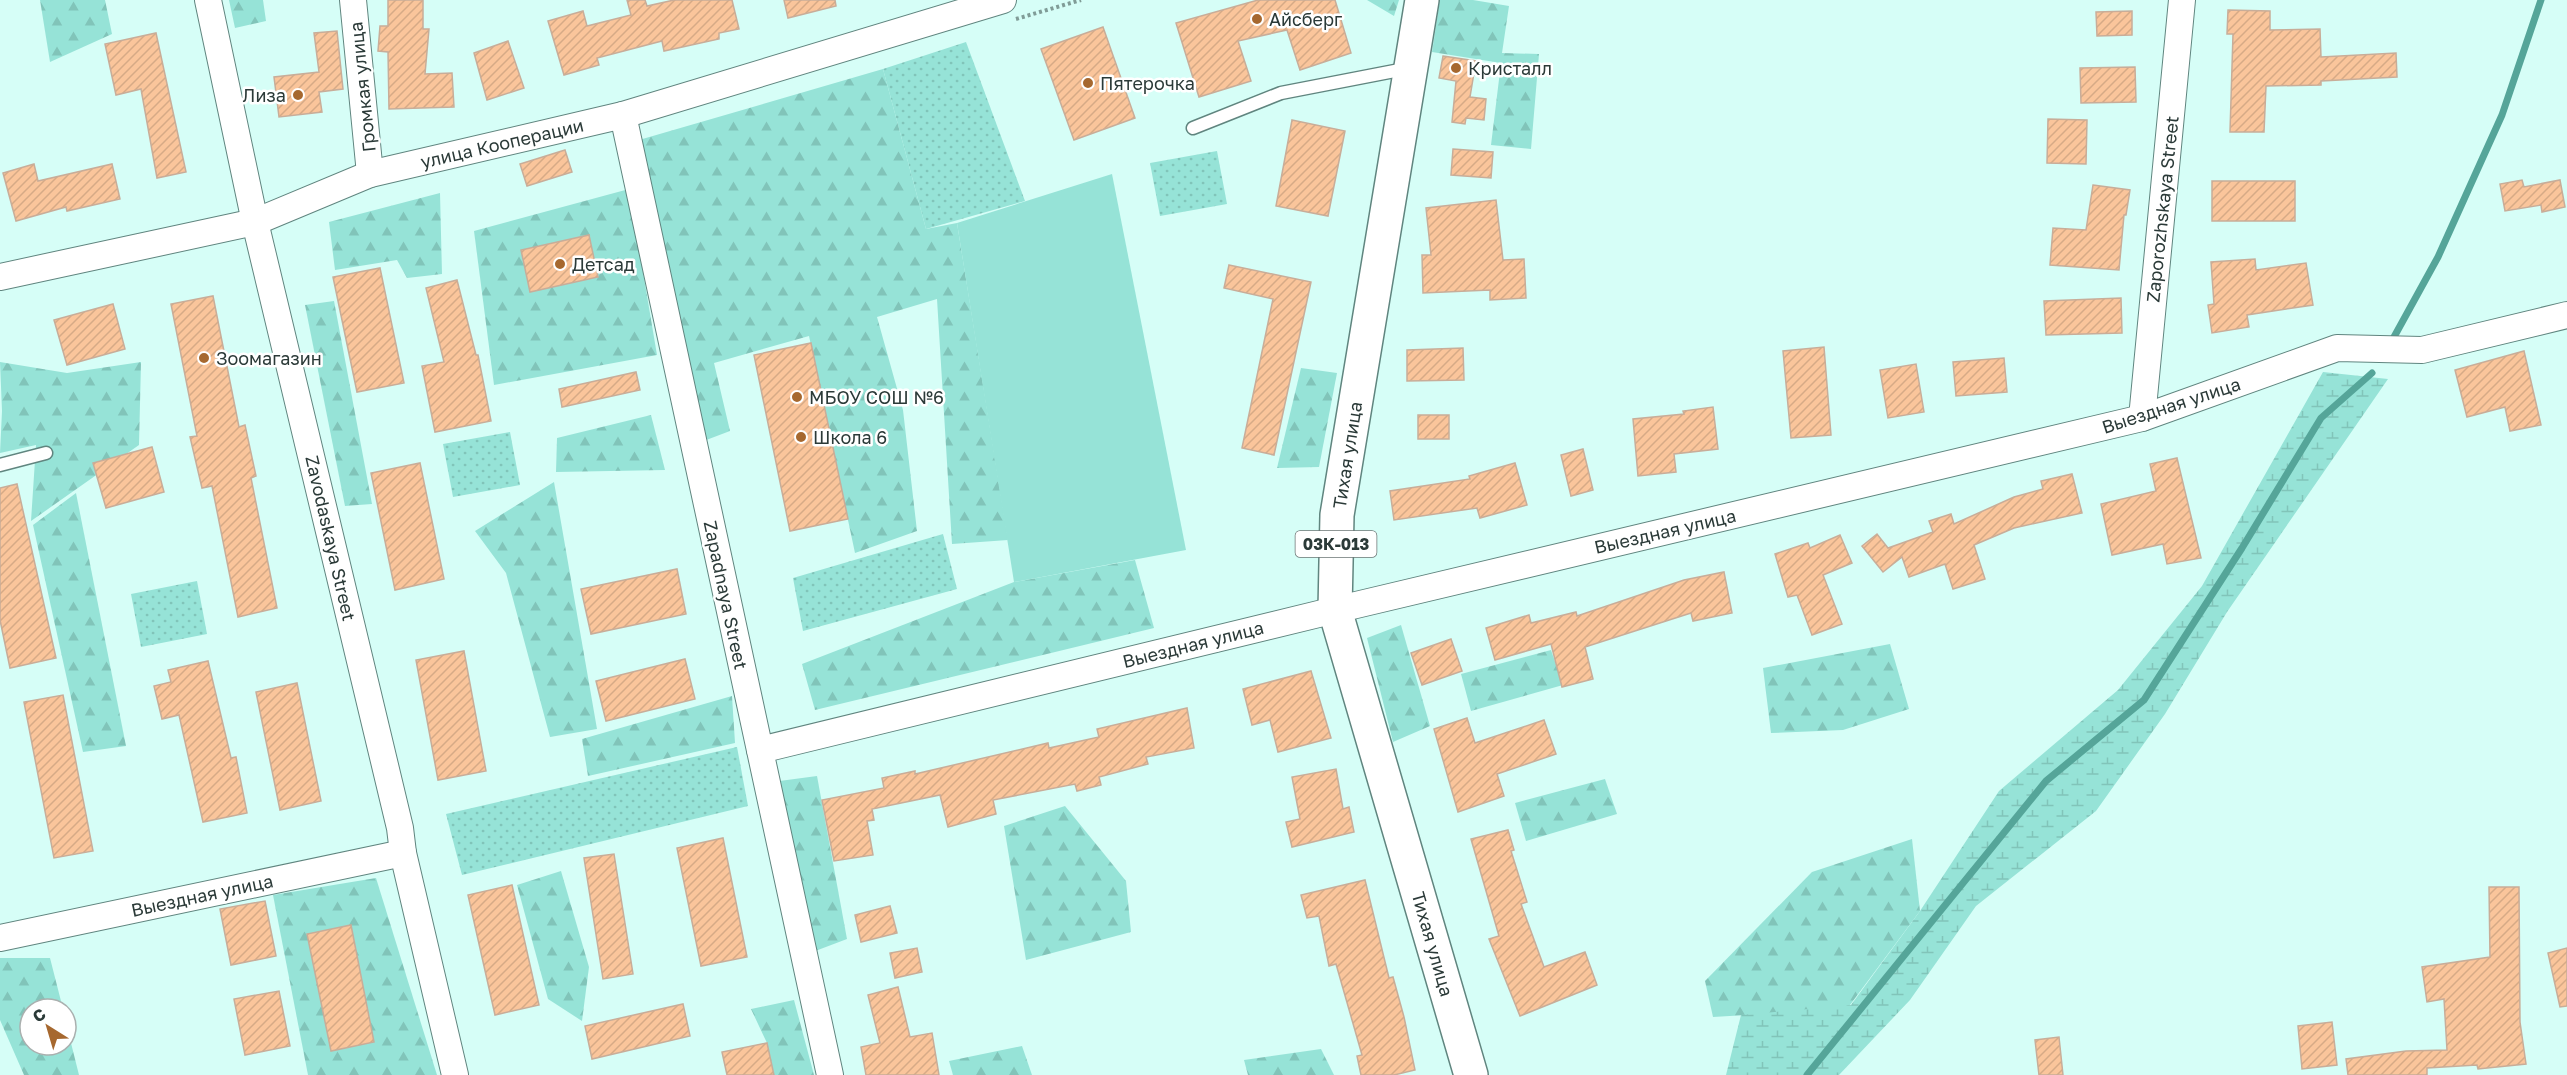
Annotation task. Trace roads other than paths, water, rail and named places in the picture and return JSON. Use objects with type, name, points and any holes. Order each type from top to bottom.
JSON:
[{"type":"main road","name":"Тихая улица","points":[[1422,0],[1337,515],[1335,610],[1471,1075]]},
{"type":"street","name":"Zavodaskaya Street","points":[[208,0],[255,222],[400,828],[403,853],[455,1075]]},
{"type":"street","name":"Громкая улица","points":[[353,0],[370,174]]},
{"type":"street","name":"улица Кооперации","points":[[0,277],[255,222],[370,174],[623,115],[944,10],[1004,0]]},
{"type":"street","name":"Zaporozhskaya Street","points":[[2142,418],[2182,0]]},
{"type":"street","name":"Zapadnaya Street","points":[[623,115],[830,1075]]},
{"type":"street","name":"Выездная улица","points":[[760,750],[1335,610],[2142,418],[2337,348],[2422,350],[2567,315]]},
{"type":"street","name":"Выездная улица","points":[[0,937],[403,853]]},
{"type":"lane","points":[[1193,128],[1281,93],[1411,68]]},
{"type":"lane","points":[[0,465],[46,453]]},
{"type":"waterway","points":[[2394,337],[2438,257],[2502,115],[2541,0]]},
{"type":"waterway","points":[[1807,1075],[2046,781],[2144,700],[2242,548],[2321,418],[2372,373]]},
{"type":"place","name":"Айсберг","points":[[1257,19]]},
{"type":"place","name":"Кристалл","points":[[1456,68]]},
{"type":"place","name":"Пятерочка","points":[[1088,83]]},
{"type":"place","name":"Лиза","points":[[298,95]]},
{"type":"place","name":"Детсад","points":[[560,264]]},
{"type":"place","name":"Зоомагазин","points":[[204,358]]},
{"type":"place","name":"МБОУ СОШ №6","points":[[797,397]]},
{"type":"place","name":"Школа 6","points":[[801,437]]}]
